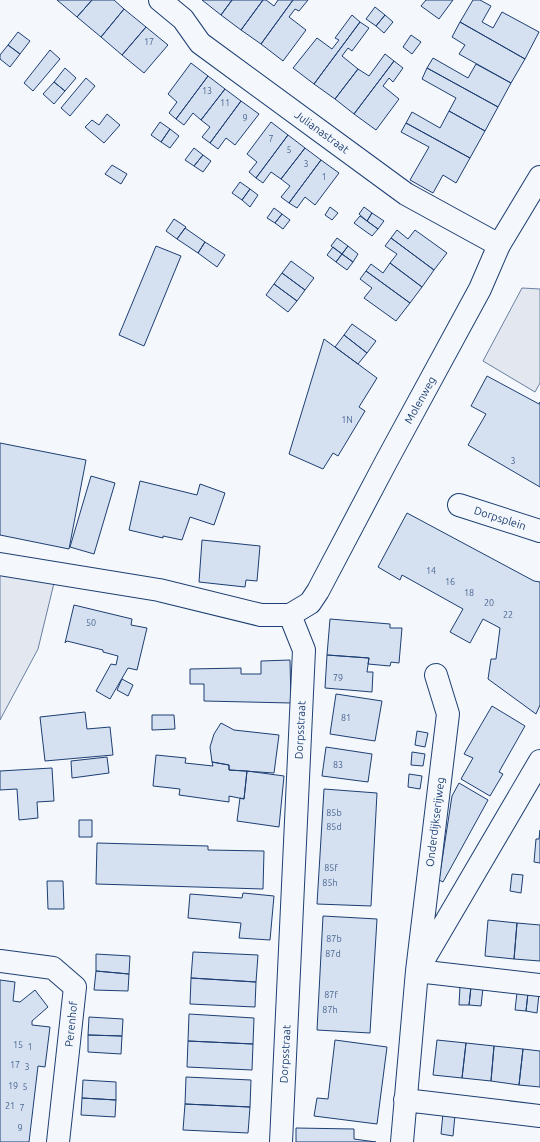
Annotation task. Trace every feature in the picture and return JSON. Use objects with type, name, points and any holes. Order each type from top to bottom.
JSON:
[{"type":"street","name":"Julianastraat","points":[[160,0],[183,19],[200,43],[400,189],[499,245]]},
{"type":"street","name":"Molenweg","points":[[290,615],[310,603],[318,591],[477,295],[499,245],[540,177]]},
{"type":"street","name":"Dorpsplein","points":[[459,505],[540,531]]},
{"type":"street","points":[[0,564],[159,590],[261,614],[290,615]]},
{"type":"street","name":"Dorpsstraat","points":[[281,1142],[304,650],[290,615]]},
{"type":"street","name":"Onderdijkserijweg","points":[[402,1142],[417,971],[448,714],[436,675]]},
{"type":"street","name":"Onderdijkserijweg","points":[[417,971],[540,761]]},
{"type":"street","name":"Perenhof","points":[[0,961],[52,968],[75,987],[58,1142]]},
{"type":"street","points":[[417,971],[540,986]]},
{"type":"street","points":[[405,1100],[540,1116]]},
{"type":"shaded area","points":[[522,288],[540,289],[540,383],[535,392],[483,361]]},
{"type":"shaded area","points":[[0,573],[54,583],[38,649],[0,720]]},
{"type":"building","points":[[57,0],[92,0],[77,17]]},
{"type":"building","points":[[92,0],[114,0],[124,9],[101,37],[77,17]]},
{"type":"building","points":[[202,0],[232,0],[221,15]]},
{"type":"building","points":[[232,0],[263,0],[241,30],[221,15]]},
{"type":"building","points":[[263,0],[266,0],[274,6],[278,0],[293,0],[261,44],[241,30]]},
{"type":"building","points":[[293,0],[308,0],[299,11],[295,9],[289,17],[306,30],[283,61],[261,44]]},
{"type":"building","points":[[426,0],[453,0],[439,19],[421,6]]},
{"type":"building","points":[[473,0],[480,0],[491,6],[482,22],[493,28],[502,12],[539,32],[525,59],[460,22]]},
{"type":"building","points":[[375,7],[385,15],[376,26],[366,19]]},
{"type":"building","points":[[124,9],[146,27],[122,55],[101,37]]},
{"type":"building","points":[[352,15],[360,22],[314,84],[293,68],[317,38],[332,49],[339,40],[335,38]]},
{"type":"building","points":[[385,15],[393,22],[384,33],[376,26]]},
{"type":"building","points":[[360,22],[369,28],[352,51],[348,48],[342,56],[358,69],[335,99],[314,84]]},
{"type":"building","points":[[460,22],[525,59],[511,83],[459,54],[465,45],[452,37]]},
{"type":"building","points":[[146,27],[168,45],[144,73],[122,55]]},
{"type":"building","points":[[18,32],[30,41],[20,54],[8,45]]},
{"type":"building","points":[[411,35],[421,42],[412,54],[403,47]]},
{"type":"building","points":[[8,45],[20,54],[10,67],[0,59],[0,55]]},
{"type":"building","points":[[50,50],[60,59],[33,91],[24,83]]},
{"type":"building","points":[[385,54],[394,61],[354,114],[335,99],[358,69],[369,76]]},
{"type":"building","points":[[433,58],[468,78],[476,64],[511,83],[498,107],[427,68]]},
{"type":"building","points":[[394,61],[403,68],[393,82],[389,78],[383,86],[399,99],[376,130],[354,114]]},
{"type":"building","points":[[191,63],[208,76],[176,119],[169,113],[177,102],[168,94]]},
{"type":"building","points":[[65,68],[76,78],[65,91],[54,82]]},
{"type":"building","points":[[427,68],[498,107],[485,131],[449,111],[456,98],[422,79]]},
{"type":"building","points":[[208,76],[225,89],[201,120],[193,113],[184,125],[176,119]]},
{"type":"building","points":[[86,78],[95,86],[70,116],[61,108]]},
{"type":"building","points":[[54,82],[65,91],[54,104],[43,94]]},
{"type":"building","points":[[225,89],[241,101],[210,143],[202,137],[210,127],[201,120]]},
{"type":"building","points":[[241,101],[259,114],[235,145],[226,138],[218,149],[210,143]]},
{"type":"building","points":[[449,111],[485,131],[470,158],[406,123],[412,112],[440,128]]},
{"type":"building","points":[[107,114],[120,125],[104,143],[85,127],[92,120],[99,125]]},
{"type":"building","points":[[160,122],[170,129],[161,142],[151,135]]},
{"type":"building","points":[[271,122],[288,135],[256,178],[249,172],[257,162],[247,154]]},
{"type":"building","points":[[406,123],[470,158],[456,183],[443,175],[433,193],[410,180],[429,147],[401,132]]},
{"type":"building","points":[[170,129],[179,136],[170,148],[161,142]]},
{"type":"building","points":[[288,135],[305,148],[281,179],[271,172],[263,183],[256,178]]},
{"type":"building","points":[[194,148],[203,155],[194,166],[185,160]]},
{"type":"building","points":[[305,148],[321,160],[289,203],[281,197],[290,186],[281,179]]},
{"type":"building","points":[[203,155],[211,161],[203,172],[194,166]]},
{"type":"building","points":[[321,160],[339,173],[315,205],[305,197],[297,208],[289,203]]},
{"type":"building","points":[[112,165],[127,174],[121,184],[105,174]]},
{"type":"building","points":[[240,182],[250,189],[242,200],[232,193]]},
{"type":"building","points":[[250,189],[258,195],[250,207],[242,200]]},
{"type":"building","points":[[330,207],[338,213],[332,220],[325,215]]},
{"type":"building","points":[[364,207],[372,213],[367,221],[359,214]]},
{"type":"building","points":[[274,208],[282,214],[275,223],[267,218]]},
{"type":"building","points":[[372,213],[384,221],[378,229],[367,221]]},
{"type":"building","points":[[282,214],[290,220],[283,229],[275,223]]},
{"type":"building","points":[[360,216],[378,229],[372,236],[354,223]]},
{"type":"building","points":[[174,219],[186,227],[177,239],[166,231]]},
{"type":"building","points":[[185,228],[205,242],[198,253],[177,239]]},
{"type":"building","points":[[397,230],[408,239],[415,230],[447,253],[434,270],[391,238]]},
{"type":"building","points":[[337,238],[348,246],[342,254],[331,246]]},
{"type":"building","points":[[391,238],[434,270],[422,287],[390,263],[397,254],[385,246]]},
{"type":"building","points":[[205,242],[225,255],[217,267],[198,253]]},
{"type":"building","points":[[156,246],[181,256],[144,346],[119,335]]},
{"type":"building","points":[[348,246],[358,254],[353,262],[342,254]]},
{"type":"building","points":[[333,247],[342,254],[336,262],[327,255]]},
{"type":"building","points":[[342,254],[353,262],[347,270],[336,262]]},
{"type":"building","points":[[291,261],[314,278],[305,290],[282,273]]},
{"type":"building","points":[[390,263],[422,287],[410,303],[366,271],[371,264],[383,273]]},
{"type":"building","points":[[366,271],[410,303],[396,321],[364,298],[372,288],[360,279]]},
{"type":"building","points":[[282,273],[305,290],[297,301],[274,284]]},
{"type":"building","points":[[274,284],[297,301],[288,312],[266,295]]},
{"type":"building","points":[[352,324],[376,341],[367,353],[344,335]]},
{"type":"building","points":[[344,335],[367,353],[358,364],[335,347]]},
{"type":"building","points":[[324,339],[377,378],[359,407],[365,411],[338,456],[333,453],[323,469],[289,454]]},
{"type":"building","points":[[487,376],[539,404],[540,402],[540,487],[468,445],[486,414],[471,406]]},
{"type":"building","points":[[0,443],[86,460],[69,549],[0,535]]},
{"type":"building","points":[[91,476],[115,483],[94,554],[70,547]]},
{"type":"building","points":[[140,481],[197,495],[200,484],[225,493],[214,525],[190,517],[182,540],[163,536],[163,538],[129,530]]},
{"type":"building","points":[[407,513],[534,581],[540,582],[540,705],[536,714],[488,679],[491,659],[496,659],[500,628],[483,619],[470,643],[450,632],[463,609],[402,575],[400,580],[378,567]]},
{"type":"building","points":[[202,540],[260,546],[257,581],[246,580],[245,587],[199,582]]},
{"type":"building","points":[[74,605],[132,619],[131,625],[147,628],[137,670],[128,668],[110,699],[96,691],[111,664],[116,665],[118,656],[103,652],[103,650],[67,641],[65,643]]},
{"type":"building","points":[[330,619],[390,624],[390,628],[402,628],[399,663],[391,662],[390,666],[368,664],[369,658],[327,655]]},
{"type":"building","points":[[327,655],[369,658],[367,672],[373,672],[372,692],[325,688]]},
{"type":"building","points":[[290,660],[291,703],[204,701],[204,684],[190,684],[190,669],[241,668],[241,674],[261,674],[261,661]]},
{"type":"building","points":[[122,679],[133,685],[128,696],[117,690]]},
{"type":"building","points":[[336,694],[382,701],[375,741],[330,734]]},
{"type":"building","points":[[492,706],[525,726],[499,772],[503,774],[490,796],[461,779],[473,758],[464,754]]},
{"type":"building","points":[[85,712],[87,729],[110,727],[113,755],[45,761],[40,717]]},
{"type":"building","points":[[152,715],[174,715],[175,729],[152,730]]},
{"type":"building","points":[[221,723],[234,730],[279,735],[274,773],[229,770],[229,765],[212,762],[210,747],[214,734]]},
{"type":"building","points":[[417,731],[428,733],[425,747],[415,745]]},
{"type":"building","points":[[326,747],[372,754],[368,782],[322,776]]},
{"type":"building","points":[[412,752],[425,754],[423,766],[411,765]]},
{"type":"building","points":[[156,755],[186,758],[185,763],[213,766],[212,762],[229,765],[229,770],[247,771],[244,799],[229,796],[229,802],[179,795],[180,789],[153,786]]},
{"type":"building","points":[[107,757],[109,773],[72,778],[71,761]]},
{"type":"building","points":[[52,768],[54,801],[37,802],[38,818],[19,820],[17,789],[0,790],[0,771]]},
{"type":"building","points":[[247,771],[284,776],[279,827],[237,821],[240,798],[244,799]]},
{"type":"building","points":[[409,774],[422,776],[420,789],[408,787]]},
{"type":"building","points":[[459,783],[488,800],[443,882],[439,880],[452,796]]},
{"type":"building","points":[[324,789],[377,793],[371,906],[317,904]]},
{"type":"building","points":[[79,820],[92,820],[92,837],[79,837]]},
{"type":"building","points":[[540,830],[540,863],[534,862],[536,839],[539,839]]},
{"type":"building","points":[[97,843],[208,846],[208,850],[264,851],[263,889],[96,884]]},
{"type":"building","points":[[512,874],[523,875],[521,893],[510,891]]},
{"type":"building","points":[[47,881],[63,881],[64,909],[48,909]]},
{"type":"building","points":[[243,893],[274,896],[270,940],[239,938],[241,923],[188,918],[190,894],[242,898]]},
{"type":"building","points":[[323,916],[377,919],[370,1033],[317,1030]]},
{"type":"building","points":[[488,920],[517,923],[514,959],[485,956]]},
{"type":"building","points":[[517,923],[540,925],[540,961],[514,959]]},
{"type":"building","points":[[193,952],[258,955],[256,982],[191,978]]},
{"type":"building","points":[[96,954],[130,956],[129,974],[96,971]]},
{"type":"building","points":[[96,971],[129,974],[128,991],[94,990]]},
{"type":"building","points":[[191,978],[256,982],[255,1007],[190,1004]]},
{"type":"building","points":[[0,980],[15,982],[13,1001],[20,1002],[35,990],[48,1007],[32,1021],[32,1025],[50,1027],[45,1067],[38,1066],[29,1142],[0,1142]]},
{"type":"building","points":[[460,986],[471,987],[469,1005],[459,1005]]},
{"type":"building","points":[[471,987],[483,988],[481,1006],[469,1005]]},
{"type":"building","points":[[517,993],[528,993],[526,1011],[515,1010]]},
{"type":"building","points":[[528,993],[539,994],[537,1013],[526,1011]]},
{"type":"building","points":[[189,1014],[254,1018],[253,1044],[188,1041]]},
{"type":"building","points":[[89,1017],[123,1019],[122,1036],[88,1035]]},
{"type":"building","points":[[88,1035],[122,1036],[121,1054],[88,1052]]},
{"type":"building","points":[[335,1040],[387,1047],[377,1124],[314,1116],[317,1098],[328,1099]]},
{"type":"building","points":[[437,1040],[466,1043],[462,1078],[433,1075]]},
{"type":"building","points":[[188,1041],[253,1044],[252,1070],[187,1067]]},
{"type":"building","points":[[466,1043],[494,1046],[491,1081],[462,1078]]},
{"type":"building","points":[[494,1046],[523,1049],[519,1085],[491,1081]]},
{"type":"building","points":[[523,1049],[540,1051],[540,1087],[519,1085]]},
{"type":"building","points":[[186,1077],[251,1080],[250,1107],[185,1104]]},
{"type":"building","points":[[83,1080],[116,1082],[116,1100],[82,1098]]},
{"type":"building","points":[[82,1098],[116,1100],[115,1117],[81,1115]]},
{"type":"building","points":[[185,1104],[250,1107],[248,1133],[183,1130]]},
{"type":"building","points":[[443,1113],[455,1115],[453,1136],[441,1134]]},
{"type":"building","points":[[296,1128],[354,1129],[354,1139],[376,1142],[296,1142]]}]
